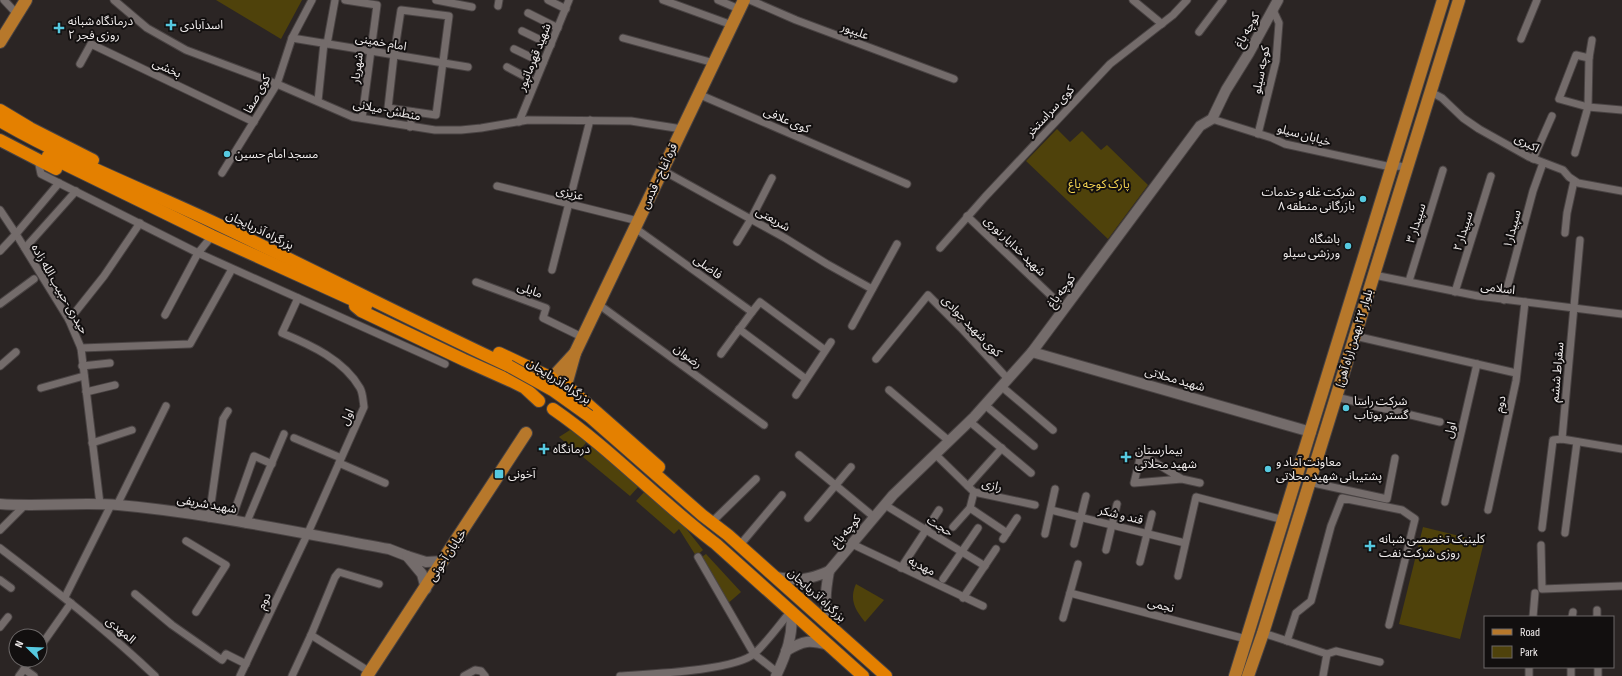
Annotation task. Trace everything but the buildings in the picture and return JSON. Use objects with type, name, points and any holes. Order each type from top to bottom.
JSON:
[{"type":"highway","name":"بزرگراه آذربایجان","points":[[0,115],[30,128],[109,168],[156,202],[212,236],[345,293],[387,300],[553,378]]},
{"type":"highway","name":"بزرگراه آذربایجان","points":[[0,130],[66,165],[255,242],[390,317],[509,373],[586,418],[705,508],[728,535]]},
{"type":"highway","name":"بزرگراه آذربایجان","points":[[0,140],[108,194],[156,202]]},
{"type":"highway","points":[[509,373],[518,380],[523,376],[524,369],[521,362]]},
{"type":"highway","name":"بزرگراه آذربایجان","points":[[509,373],[538,401]]},
{"type":"highway","points":[[553,378],[562,380],[567,385],[568,395],[559,408],[553,409],[544,407],[538,401],[538,393],[546,380],[553,378]]},
{"type":"highway","name":"بزرگراه آذربایجان","points":[[567,385],[586,418],[698,520],[716,544],[863,676]]},
{"type":"highway","name":"بزرگراه آذربایجان","points":[[553,409],[586,418],[740,545],[886,676]]},
{"type":"main road","points":[[0,42],[26,0]]},
{"type":"main road","name":"کوچه باغ","points":[[829,571],[885,505],[985,405],[1032,352],[1200,126],[1212,119],[1226,90],[1274,10],[1278,0]]},
{"type":"main road","name":"بلوار ۲۲ بهمن (راه آهن)","points":[[1235,676],[1443,0]]},
{"type":"main road","name":"بلوار ۲۲ بهمن (راه آهن)","points":[[1248,676],[1263,633],[1459,0]]},
{"type":"main road","name":"قره آغاج - قدس","points":[[575,353],[742,5]]},
{"type":"main road","name":"شهید محلاتی","points":[[1032,352],[1311,432]]},
{"type":"main road","points":[[553,378],[575,353]]},
{"type":"main road","points":[[567,385],[575,353]]},
{"type":"main road","name":"خیابان آخونی","points":[[369,674],[426,589],[526,433]]},
{"type":"main road","name":"شهید شریفی","points":[[0,504],[24,506],[100,504],[168,510],[389,549],[426,562],[444,560]]},
{"type":"main road","points":[[407,556],[422,574],[426,589]]},
{"type":"main road","points":[[776,578],[796,580],[814,578],[829,571]]},
{"type":"main road","points":[[829,571],[825,608],[830,626]]},
{"type":"main road","points":[[777,674],[791,638],[793,622],[791,611]]},
{"type":"main road","points":[[786,651],[804,641],[812,641],[829,645]]},
{"type":"street","points":[[4,0],[17,14]]},
{"type":"street","name":"منطش-میلانی","points":[[114,0],[147,28],[186,50],[277,84],[353,116],[434,130],[461,130],[528,120],[631,121],[682,129]]},
{"type":"street","name":"کوی صفا","points":[[222,174],[277,84],[292,38],[312,0]]},
{"type":"street","points":[[318,101],[326,44],[335,0]]},
{"type":"street","name":"شهریار","points":[[344,0],[377,5],[362,118]]},
{"type":"street","points":[[436,0],[472,8]]},
{"type":"street","points":[[548,0],[566,9]]},
{"type":"street","name":"شهید قهرمانپور","points":[[518,122],[569,0]]},
{"type":"street","points":[[663,0],[732,25]]},
{"type":"street","points":[[718,0],[742,5]]},
{"type":"street","name":"علیپور","points":[[750,0],[802,23],[954,79]]},
{"type":"street","points":[[1133,0],[1162,24]]},
{"type":"street","name":"کوی سراستخر","points":[[940,248],[1110,64],[1174,15],[1187,0]]},
{"type":"street","points":[[1199,32],[1223,0]]},
{"type":"street","points":[[1521,39],[1537,0]]},
{"type":"street","points":[[402,10],[449,16],[436,115],[388,108],[394,55],[402,10]]},
{"type":"street","name":"کوچه سیلو","points":[[1258,134],[1276,61],[1279,23],[1274,10]]},
{"type":"street","points":[[528,13],[558,28]]},
{"type":"street","points":[[522,31],[551,44]]},
{"type":"street","name":"امام خمینی","points":[[292,38],[442,64],[468,67]]},
{"type":"street","points":[[623,38],[714,63]]},
{"type":"street","points":[[1575,153],[1588,107],[1589,58],[1592,40]]},
{"type":"street","name":"بخشی","points":[[80,64],[91,44],[254,122]]},
{"type":"street","points":[[514,49],[543,63]]},
{"type":"street","points":[[1589,58],[1576,55],[1559,99],[1588,107],[1622,110]]},
{"type":"street","points":[[507,67],[536,82]]},
{"type":"street","name":"اکبری","points":[[1431,92],[1442,98],[1463,118],[1479,129],[1533,159],[1563,170],[1574,181],[1590,186],[1622,191]]},
{"type":"street","name":"کوی علافی","points":[[698,94],[907,184]]},
{"type":"street","points":[[410,127],[413,112]]},
{"type":"street","points":[[1533,159],[1552,116]]},
{"type":"street","name":"خیابان سیلو","points":[[1212,119],[1285,144],[1391,167],[1400,166],[1407,168]]},
{"type":"street","points":[[552,270],[590,120]]},
{"type":"street","points":[[38,160],[41,174],[198,253],[365,330],[445,364]]},
{"type":"street","name":"سپیدار۱","points":[[1504,300],[1533,191],[1543,163]]},
{"type":"street","name":"شریعتی","points":[[662,170],[751,219],[872,289]]},
{"type":"street","name":"سپیدار ۳","points":[[1410,281],[1443,170]]},
{"type":"street","name":"سپیدار ۲","points":[[1455,292],[1492,176]]},
{"type":"street","points":[[737,242],[751,219],[772,178]]},
{"type":"street","points":[[1565,233],[1567,213],[1574,181]]},
{"type":"street","points":[[0,251],[59,183]]},
{"type":"street","name":"عزیزی","points":[[497,186],[569,204],[636,224]]},
{"type":"street","points":[[25,248],[76,191]]},
{"type":"street","name":"حیدری-حبیب الله زاده","points":[[0,210],[69,320],[81,348],[100,504]]},
{"type":"street","name":"شهید خدایار نوری","points":[[968,216],[1064,308]]},
{"type":"street","points":[[69,320],[104,276],[140,223]]},
{"type":"street","name":"فاضلی","points":[[636,224],[752,312]]},
{"type":"street","points":[[165,315],[198,253],[212,236]]},
{"type":"street","name":"سقراط ششم","points":[[1562,439],[1580,240]]},
{"type":"street","points":[[852,326],[897,244]]},
{"type":"street","points":[[81,348],[190,344],[232,269]]},
{"type":"street","name":"اسلامی","points":[[1374,274],[1455,292],[1504,300],[1574,307],[1622,314]]},
{"type":"street","points":[[0,304],[34,279]]},
{"type":"street","name":"مایلی","points":[[476,282],[546,308],[543,318],[582,338]]},
{"type":"street","name":"کوی شهید جوادی","points":[[876,359],[928,295],[961,328],[1005,383]]},
{"type":"street","name":"اول","points":[[298,298],[282,333],[318,349],[346,370],[361,390],[364,407],[307,535]]},
{"type":"street","points":[[721,354],[760,302],[824,350]]},
{"type":"street","name":"دوم","points":[[1488,510],[1516,381],[1525,302]]},
{"type":"street","name":"رضوان","points":[[598,304],[764,425]]},
{"type":"street","points":[[739,329],[806,379]]},
{"type":"street","points":[[1355,336],[1516,372]]},
{"type":"street","points":[[796,395],[824,350],[831,342]]},
{"type":"street","points":[[0,366],[16,352]]},
{"type":"street","points":[[82,366],[110,363]]},
{"type":"street","name":"اول","points":[[1445,502],[1477,364]]},
{"type":"street","points":[[42,388],[84,376]]},
{"type":"street","points":[[1005,383],[1053,430]]},
{"type":"street","points":[[86,392],[115,385]]},
{"type":"street","points":[[889,390],[949,441]]},
{"type":"street","points":[[1336,397],[1440,422]]},
{"type":"street","points":[[985,405],[1034,446]]},
{"type":"street","points":[[65,598],[166,406]]},
{"type":"street","points":[[209,518],[223,419],[228,411]]},
{"type":"street","points":[[969,421],[1031,473]]},
{"type":"street","points":[[92,443],[132,430]]},
{"type":"street","points":[[246,524],[284,434]]},
{"type":"street","points":[[294,438],[385,483]]},
{"type":"street","points":[[1542,528],[1553,440],[1562,439],[1622,449]]},
{"type":"street","points":[[1565,533],[1577,442]]},
{"type":"street","points":[[968,486],[1002,448]]},
{"type":"street","name":"رازی","points":[[935,454],[974,492],[1035,506]]},
{"type":"street","points":[[1182,479],[1141,454],[1134,483],[1182,479],[1200,483]]},
{"type":"street","points":[[799,455],[874,517]]},
{"type":"street","points":[[231,521],[254,456],[272,464]]},
{"type":"street","points":[[1310,482],[1387,499],[1395,458]]},
{"type":"street","points":[[808,518],[851,467]]},
{"type":"street","points":[[715,519],[756,479]]},
{"type":"street","points":[[1045,534],[1056,488]]},
{"type":"street","points":[[953,527],[970,508],[974,492]]},
{"type":"street","points":[[740,545],[782,495]]},
{"type":"street","points":[[1074,544],[1086,496]]},
{"type":"street","points":[[1178,576],[1196,497],[1284,520]]},
{"type":"street","points":[[1287,641],[1296,613],[1311,601],[1331,526],[1342,498],[1402,510],[1414,518],[1389,625]]},
{"type":"street","points":[[1106,550],[1117,504]]},
{"type":"street","name":"حجت","points":[[885,505],[984,566]]},
{"type":"street","points":[[0,530],[24,506]]},
{"type":"street","points":[[970,508],[1005,536],[1017,518]]},
{"type":"street","points":[[902,568],[939,510]]},
{"type":"street","name":"قند و شکر","points":[[1051,510],[1185,543]]},
{"type":"street","points":[[1140,562],[1152,514]]},
{"type":"street","points":[[943,579],[978,528]]},
{"type":"street","name":"دوم","points":[[240,676],[307,535]]},
{"type":"street","points":[[186,541],[226,565],[196,612]]},
{"type":"street","name":"مهدیه","points":[[852,544],[963,598],[983,606]]},
{"type":"street","points":[[1541,545],[1542,589],[1622,586]]},
{"type":"street","name":"المهدی","points":[[0,548],[65,598],[113,638],[155,676]]},
{"type":"street","points":[[963,598],[996,549]]},
{"type":"street","points":[[698,557],[754,654],[777,674]]},
{"type":"street","points":[[1064,618],[1078,564]]},
{"type":"street","points":[[292,676],[311,636],[335,577],[339,572],[379,584]]},
{"type":"street","points":[[0,580],[11,588]]},
{"type":"street","name":"نجمی","points":[[1070,593],[1246,639]]},
{"type":"street","points":[[1533,616],[1535,593]]},
{"type":"street","points":[[135,594],[172,625],[222,660],[226,654],[246,664]]},
{"type":"street","points":[[48,636],[71,603]]},
{"type":"street","points":[[620,676],[704,672],[744,660],[754,654],[791,611]]},
{"type":"street","points":[[0,627],[8,617]]},
{"type":"street","points":[[1263,633],[1327,654],[1336,651],[1380,662]]},
{"type":"street","points":[[311,636],[369,674]]},
{"type":"street","points":[[1323,676],[1327,654]]},
{"type":"street","points":[[19,676],[24,669],[34,676]]},
{"type":"street","points":[[464,676],[475,670],[481,671],[485,676]]},
{"type":"green space","points":[[216,0],[302,0],[281,39]]},
{"type":"green space","name":"پارک کوچه باغ","points":[[1057,129],[1070,142],[1082,131],[1101,150],[1107,145],[1148,185],[1108,239],[1026,161]]},
{"type":"green space","points":[[570,430],[588,440],[578,453],[559,437]]},
{"type":"green space","points":[[593,445],[639,486],[630,496],[583,457]]},
{"type":"green space","points":[[646,490],[684,526],[703,550],[696,556],[679,529],[674,534],[636,501]]},
{"type":"green space","points":[[1423,527],[1484,542],[1460,639],[1399,624]]},
{"type":"green space","points":[[706,554],[741,592],[726,605],[699,559]]},
{"type":"green space","points":[[856,584],[884,600],[865,622],[858,613],[854,604],[853,595]]},
{"type":"place","name":"اسدآبادی","points":[[171,25]]},
{"type":"place","name":"درمانگاه شبانه روزی فجر ۲","points":[[59,28]]},
{"type":"place","name":"مسجد امام حسین","points":[[227,154]]},
{"type":"place","name":"شرکت غله و خدمات بازرگانی منطقه ۸","points":[[1363,199]]},
{"type":"place","name":"باشگاه ورزشی سیلو","points":[[1348,246]]},
{"type":"place","name":"شرکت راسا گستر یوتاب","points":[[1346,408]]},
{"type":"place","name":"درمانگاه","points":[[544,449]]},
{"type":"place","name":"بیمارستان شهید محلاتی","points":[[1126,457]]},
{"type":"place","name":"معاونت آماد و پشتیبانی شهید محلاتی","points":[[1268,469]]},
{"type":"place","name":"آخونی","points":[[499,474]]},
{"type":"place","name":"کلینیک تخصصی شبانه روزی شرکت نفت","points":[[1370,546]]}]
